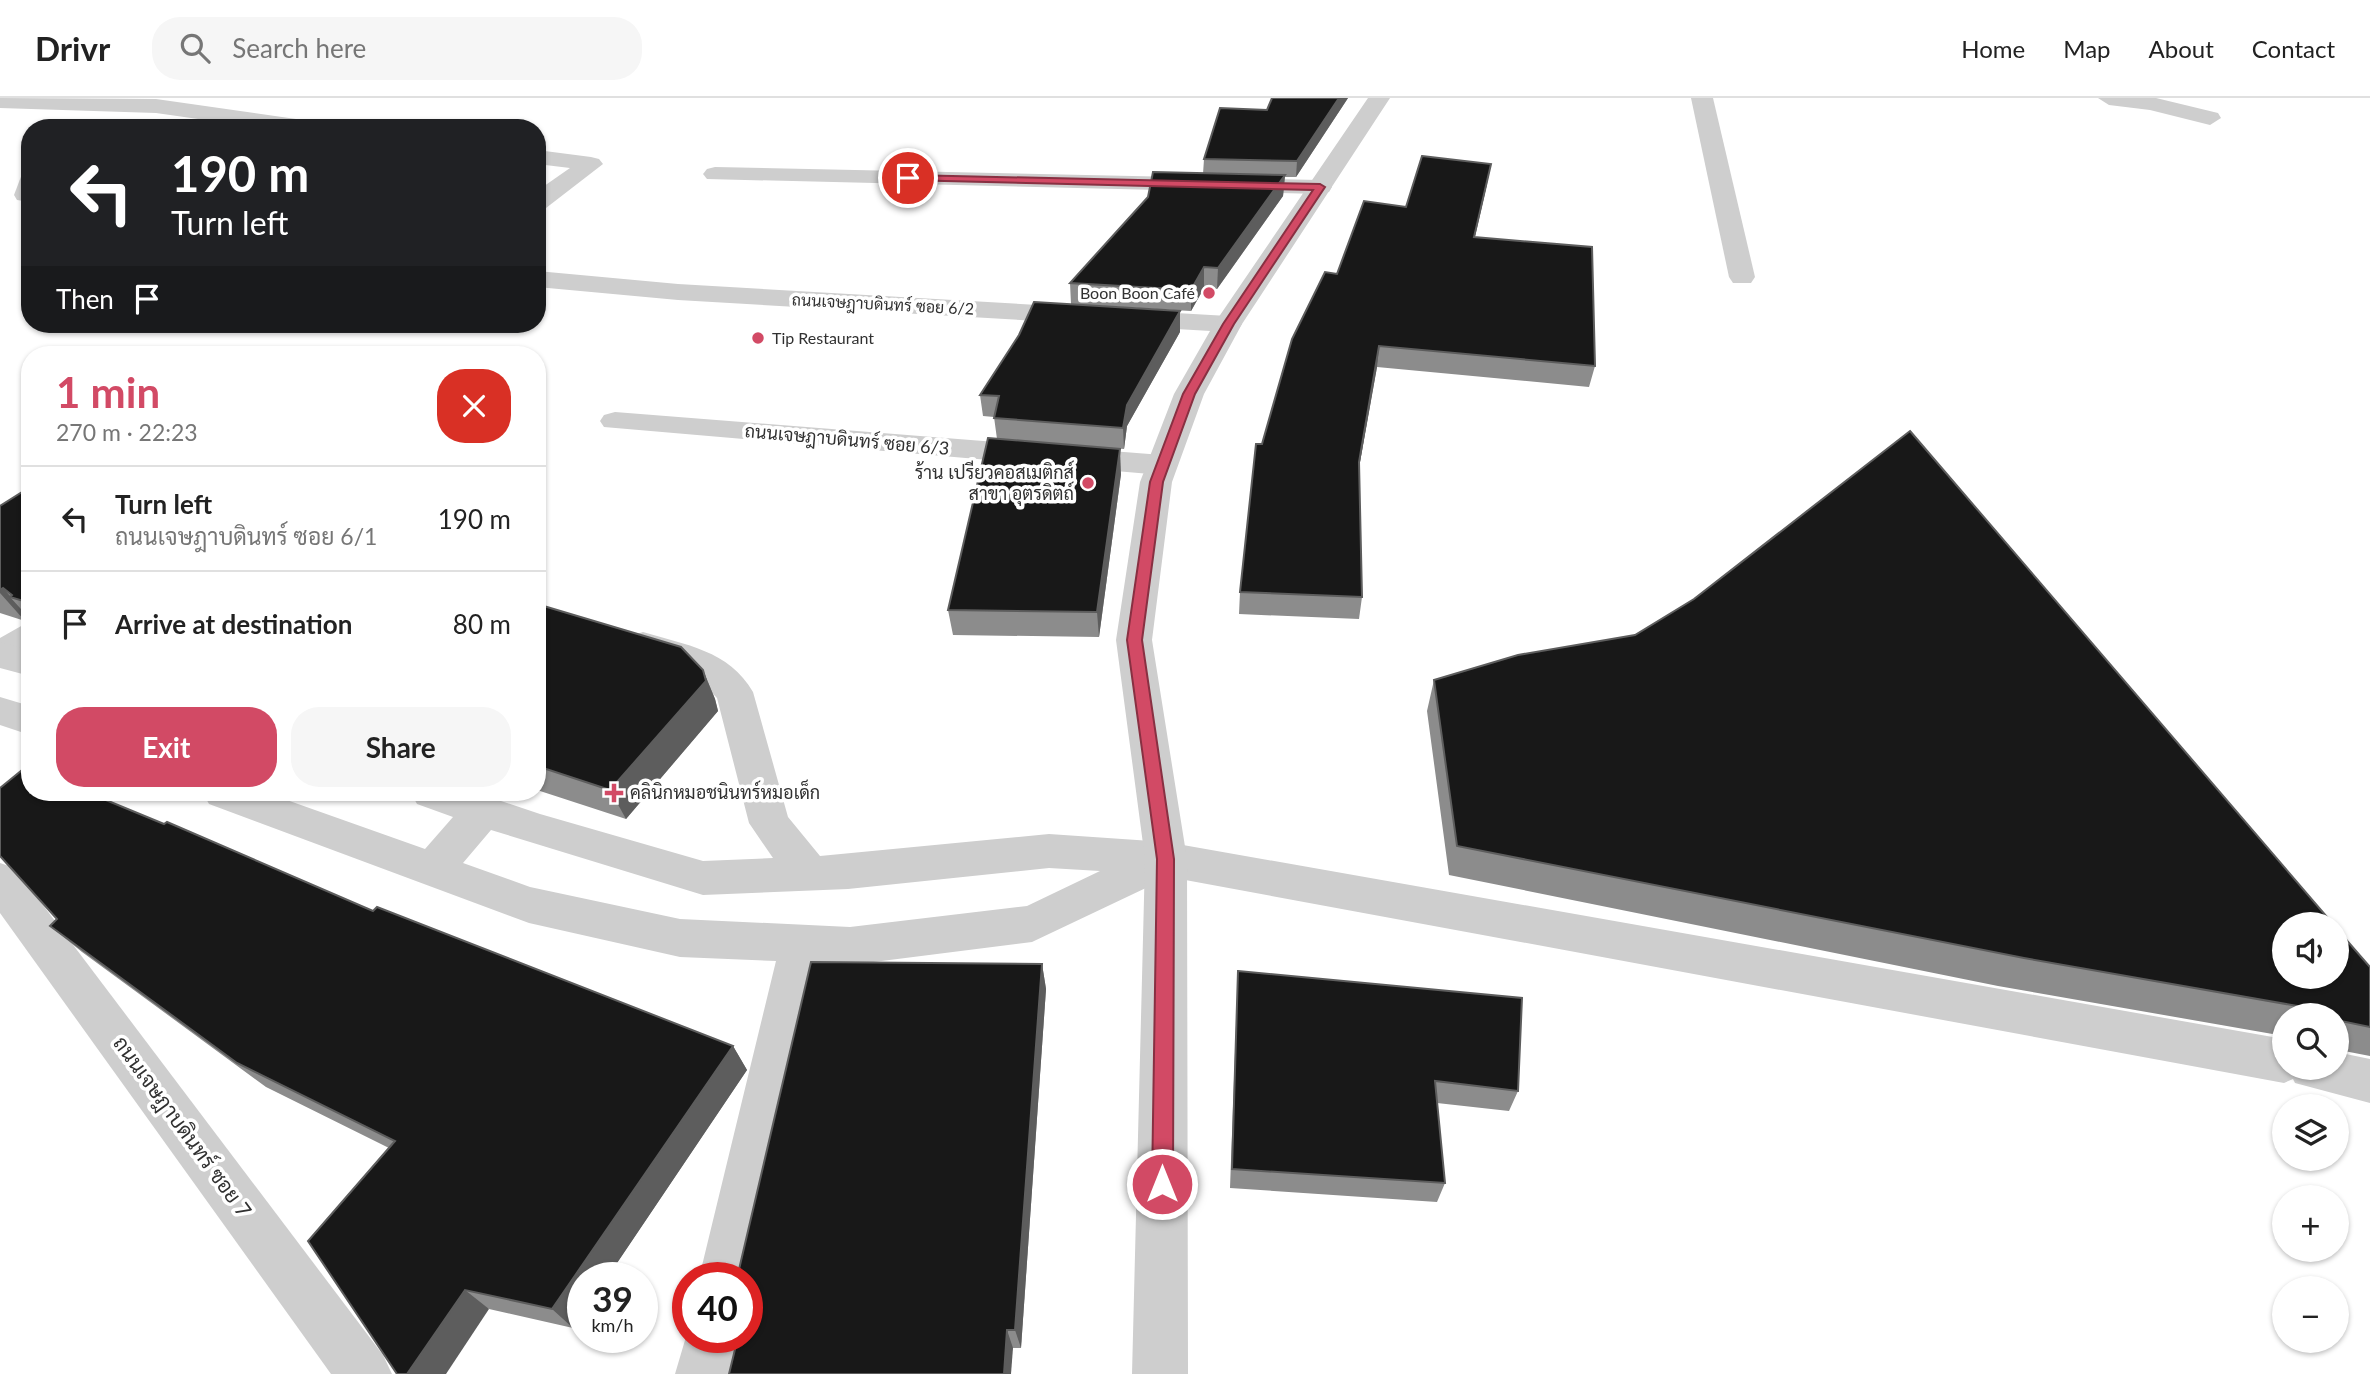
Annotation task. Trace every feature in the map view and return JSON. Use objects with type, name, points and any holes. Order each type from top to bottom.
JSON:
[{"type":"street","points":[[1160,1374],[1166,859],[1135,640],[1156,482],[1189,394],[1228,324],[1379,98]]},
{"type":"street","points":[[1702,98],[1742,277]]},
{"type":"street","points":[[2109,98],[2150,103],[2210,118]]},
{"type":"street","points":[[0,101],[162,102],[259,119]]},
{"type":"street","points":[[133,119],[162,102]]},
{"type":"street","points":[[546,158],[591,164],[546,196]]},
{"type":"street","points":[[715,174],[1320,187]]},
{"type":"street","name":"ถนนเจษฎาบดินทร์ ซอย 6/2","points":[[546,280],[678,292],[1228,324]]},
{"type":"street","name":"ถนนเจษฎาบดินทร์ ซอย 6/3","points":[[615,421],[1162,465]]},
{"type":"street","points":[[615,637],[707,665],[734,692],[769,823],[810,874]]},
{"type":"street","points":[[0,653],[21,660]]},
{"type":"street","points":[[0,711],[21,718]]},
{"type":"street","points":[[245,801],[529,905],[680,938],[850,946],[1031,923],[1166,859]]},
{"type":"street","points":[[455,801],[537,830],[703,878],[810,874],[1049,851],[1166,859],[2272,1059]]},
{"type":"street","points":[[432,870],[484,811]]},
{"type":"street","name":"ถนนเจษฎาบดินทร์ ซอย 7","points":[[0,880],[364,1374]]},
{"type":"street","points":[[729,1262],[802,943]]},
{"type":"street","points":[[2349,1076],[2370,1080]]},
{"type":"street","points":[[703,1374],[708,1353]]},
{"type":"lane","points":[[0,653],[21,638]]},
{"type":"building","points":[[1272,98],[1339,98],[1297,161],[1204,159],[1220,108],[1267,110]]},
{"type":"building","points":[[1422,156],[1491,164],[1474,237],[1592,247],[1595,366],[1379,346],[1359,462],[1362,597],[1240,592],[1256,444],[1262,444],[1292,339],[1325,272],[1337,274],[1364,201],[1406,207]]},
{"type":"building","points":[[1153,172],[1285,175],[1218,268],[1204,267],[1191,290],[1070,283],[1148,197]]},
{"type":"building","points":[[1034,302],[1180,311],[1127,405],[1123,428],[994,418],[999,396],[980,395],[1019,335]]},
{"type":"building","points":[[1910,431],[2323,912],[2272,912],[2272,989],[2349,989],[2349,943],[2370,967],[2370,1027],[2349,1023],[2349,1003],[2280,1003],[2024,958],[1457,846],[1434,680],[1518,655],[1635,635],[1694,599]]},
{"type":"building","points":[[988,438],[1120,449],[1097,612],[948,610]]},
{"type":"building","points":[[21,493],[21,600],[10,597],[12,595],[3,588],[0,590],[0,506]]},
{"type":"building","points":[[546,607],[681,647],[703,670],[706,681],[610,790],[546,769]]},
{"type":"building","points":[[21,771],[21,801],[108,801],[164,824],[167,822],[373,911],[377,907],[733,1046],[584,1262],[567,1262],[567,1287],[552,1309],[465,1290],[407,1374],[397,1374],[308,1241],[395,1141],[237,1063],[50,926],[57,919],[0,856],[0,788]]},
{"type":"building","points":[[811,962],[1042,964],[1015,1330],[1007,1330],[1004,1374],[729,1374],[734,1353],[763,1353],[763,1262],[741,1262]]},
{"type":"building","points":[[1238,971],[1522,998],[1518,1091],[1435,1081],[1445,1183],[1232,1169]]},
{"type":"place","name":"Boon Boon Café","points":[[1209,293]]},
{"type":"place","name":"Tip Restaurant","points":[[758,338]]},
{"type":"place","name":"ร้าน เปรียวคอสเมติกส์ สาขา อุตรดิตถ์","points":[[1088,483]]},
{"type":"place","name":"คลินิกหมอชนินทร์หมอเด็ก","points":[[614,793]]},
{"type":"route","points":[[908,178],[1320,187],[1228,324],[1189,394],[1156,482],[1135,640],[1166,859],[1162,1184]]}]
